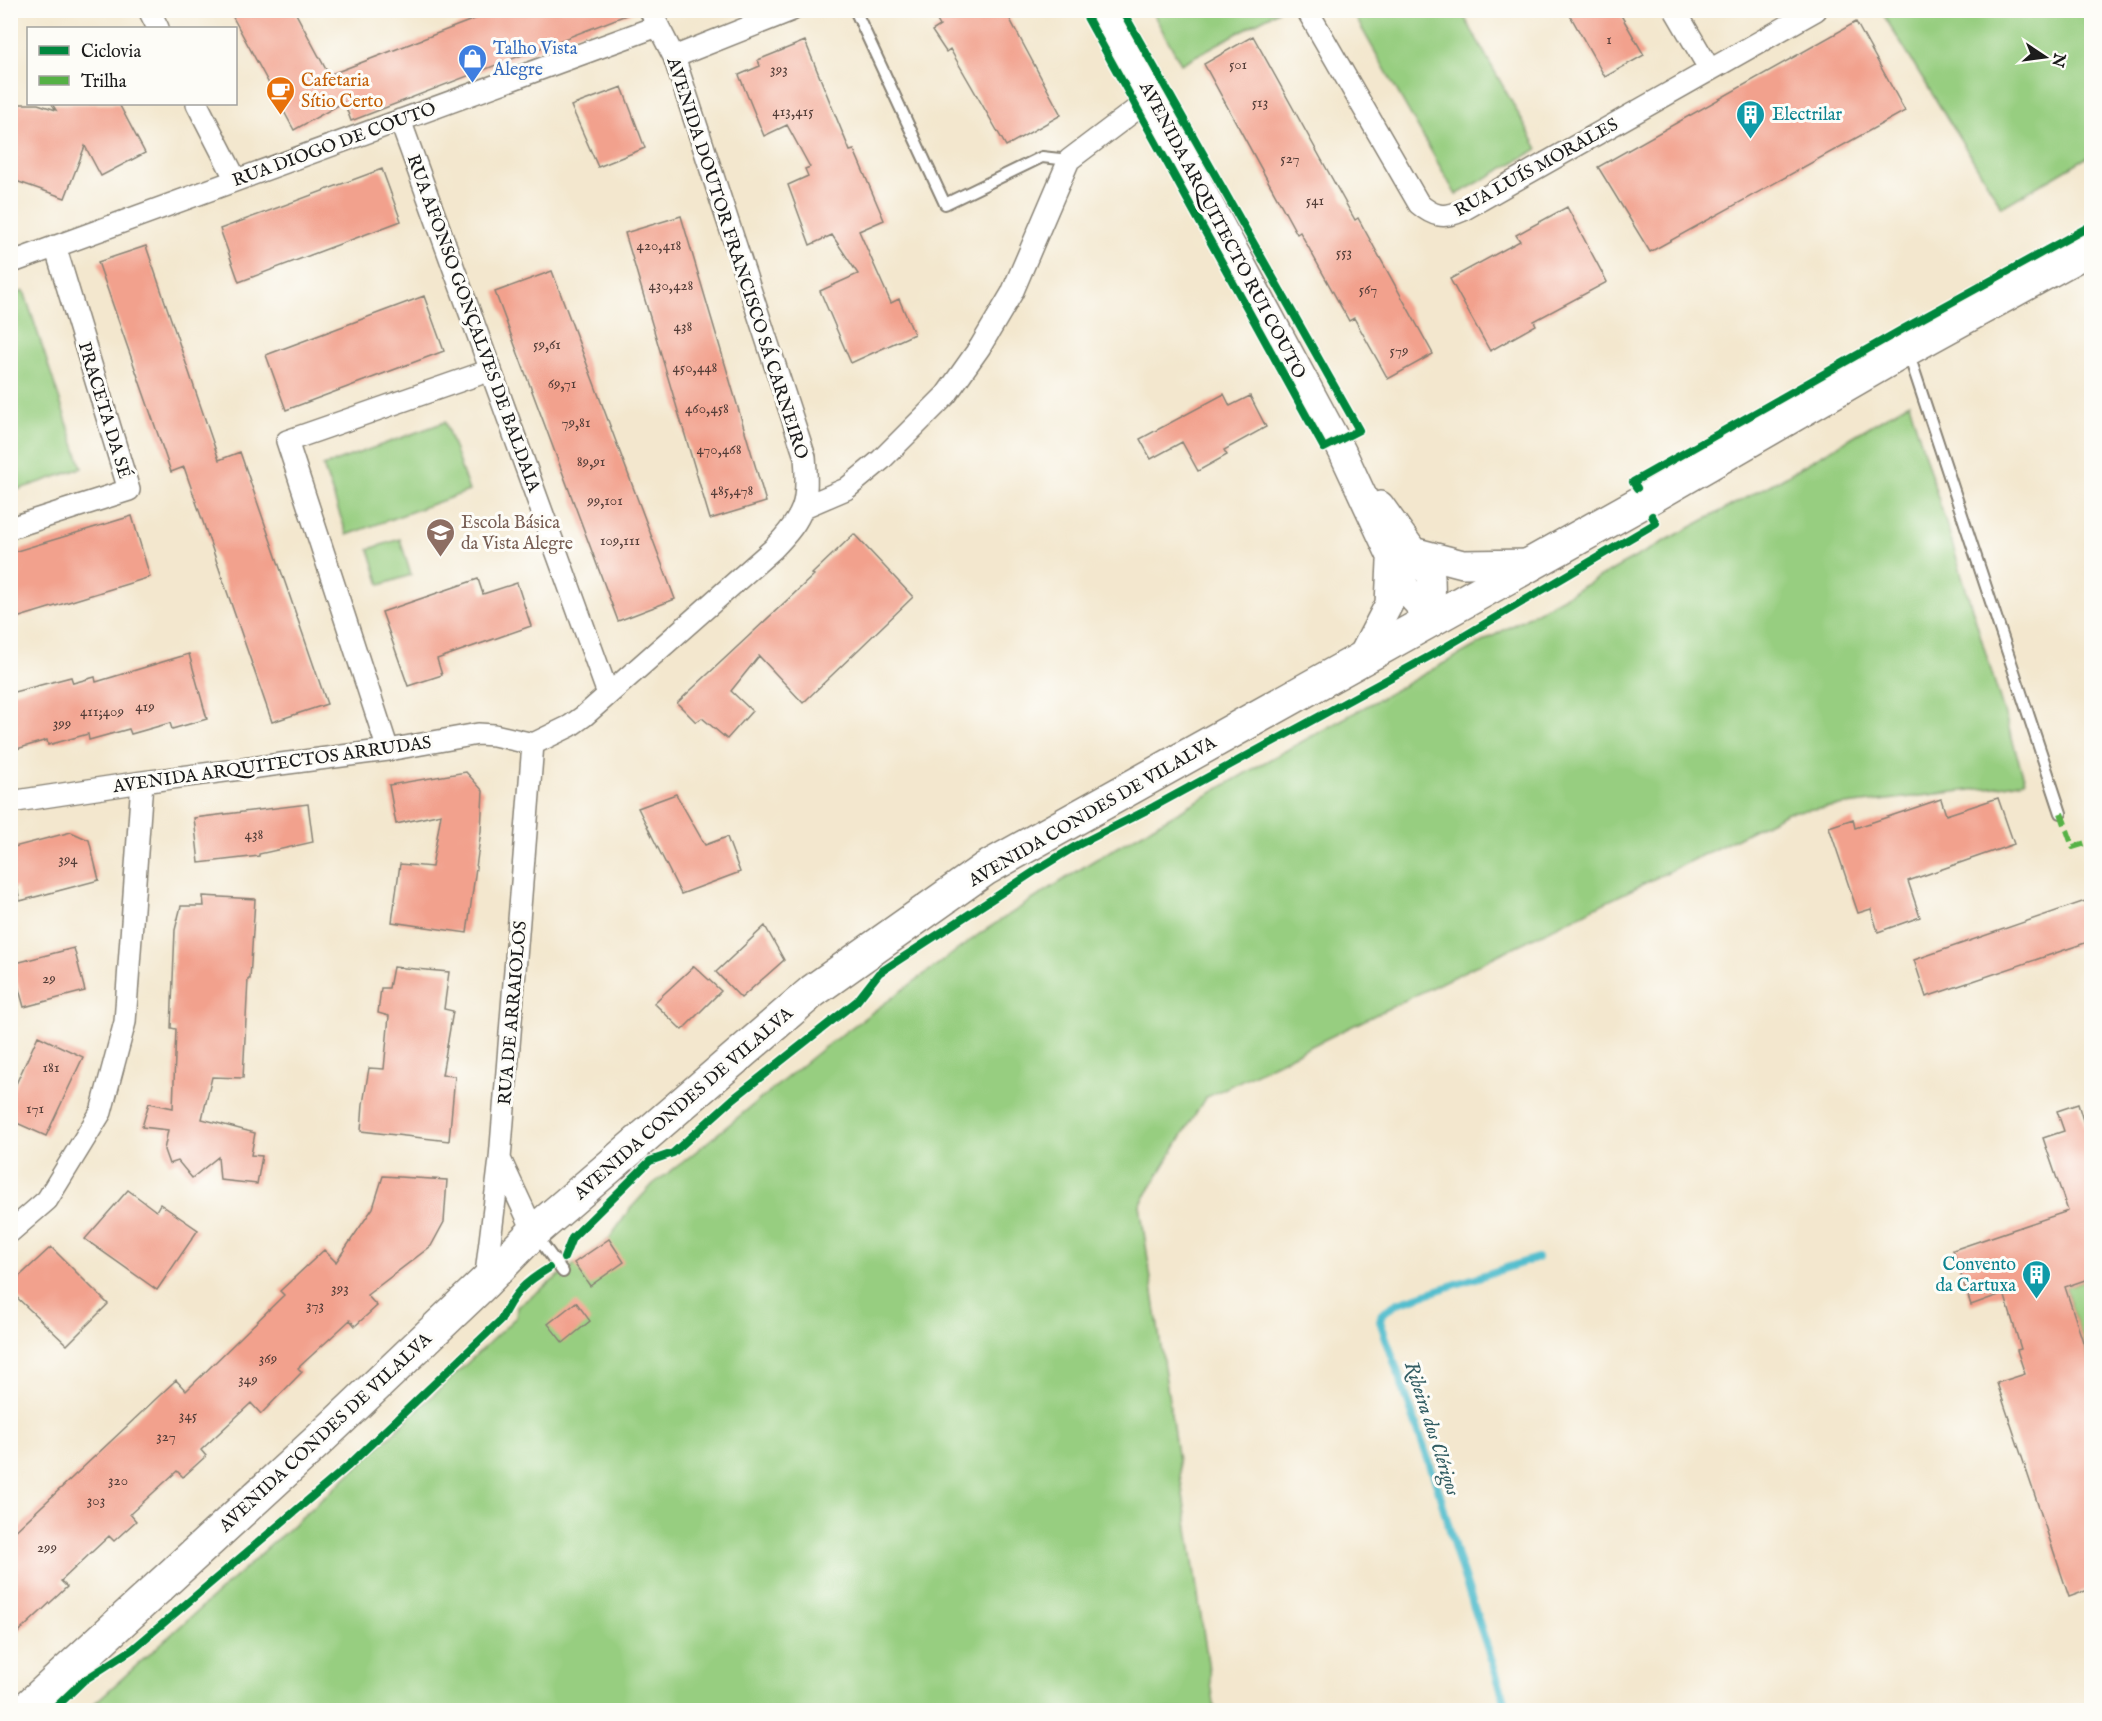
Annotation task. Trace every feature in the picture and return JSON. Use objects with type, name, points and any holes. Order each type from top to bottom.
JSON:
[{"type":"main road","name":"AVENIDA CONDES DE VILALVA","points":[[25,1710],[321,1438],[485,1282],[534,1232],[813,991],[985,869],[1533,563],[1907,349],[2091,247]]},
{"type":"street","points":[[149,10],[158,27]]},
{"type":"street","points":[[674,57],[792,10]]},
{"type":"street","name":"AVENIDA ARQUITECTO RUI COUTO","points":[[1102,10],[1342,451],[1402,554],[1431,576],[1432,619]]},
{"type":"street","name":"RUA LUÍS MORALES","points":[[1307,10],[1419,204],[1428,212],[1439,216],[1450,216],[1461,211],[1816,10]]},
{"type":"street","points":[[1675,10],[1710,70]]},
{"type":"street","name":"AVENIDA DOUTOR FRANCISCO SÁ CARNEIRO","points":[[533,744],[570,726],[608,694],[773,549],[794,527],[804,507],[807,481],[805,457],[674,57],[654,18]]},
{"type":"street","name":"RUA DIOGO DE COUTO","points":[[10,263],[400,120],[654,18]]},
{"type":"street","points":[[804,507],[846,489],[881,460],[946,396],[980,348],[1012,293],[1069,160],[1151,98]]},
{"type":"street","points":[[198,105],[236,180]]},
{"type":"street","name":"RUA AFONSO GONÇALVES DE BALDAIA","points":[[400,120],[608,694]]},
{"type":"street","name":"PRACETA DA SÉ","points":[[10,528],[129,490],[55,246]]},
{"type":"street","points":[[388,750],[286,441],[491,370]]},
{"type":"street","points":[[1402,554],[1463,564],[1533,563]]},
{"type":"street","name":"AVENIDA ARQUITECTO RUI COUTO","points":[[1360,660],[1389,604],[1402,554]]},
{"type":"street","name":"AVENIDA ARQUITECTOS ARRUDAS","points":[[10,802],[142,782],[388,750],[478,734],[494,735],[533,744]]},
{"type":"street","name":"RUA DE ARRAIOLOS","points":[[485,1282],[500,1159],[533,744]]},
{"type":"street","points":[[10,1232],[47,1200],[101,1112],[125,1022],[142,782]]},
{"type":"street","points":[[500,1159],[534,1232]]},
{"type":"lane","points":[[855,10],[945,204],[1042,157],[1069,160]]},
{"type":"lane","points":[[1907,349],[2061,813]]},
{"type":"lane","points":[[534,1232],[564,1272]]},
{"type":"green space","points":[[1154,10],[1278,11],[1181,64],[1155,17]]},
{"type":"green space","points":[[1352,11],[1461,11],[1538,149],[1456,195]]},
{"type":"green space","points":[[1881,11],[2091,11],[2091,155],[2002,207]]},
{"type":"green space","points":[[24,291],[82,468],[11,492],[11,295]]},
{"type":"green space","points":[[1909,403],[2025,781],[1995,787],[1788,812],[1205,1098],[1140,1205],[1215,1710],[87,1710],[352,1472],[516,1317],[517,1307],[609,1239],[630,1209],[653,1184],[822,1049],[982,932],[1093,861],[1258,766],[1781,479]]},
{"type":"green space","points":[[445,422],[469,491],[347,535],[323,466]]},
{"type":"green space","points":[[400,539],[411,575],[380,585],[369,549]]},
{"type":"green space","points":[[2092,1278],[2091,1366],[2065,1287]]},
{"type":"building","points":[[229,10],[294,10],[329,75],[498,10],[634,10],[634,12],[351,121],[344,102],[294,130]]},
{"type":"building","points":[[931,10],[1005,10],[1061,115],[1006,146],[950,49],[946,52],[932,31],[940,26]]},
{"type":"building","points":[[1567,10],[1618,10],[1644,55],[1605,77]]},
{"type":"building","name":"Electrilar","points":[[1856,22],[1905,111],[1650,252],[1598,167]]},
{"type":"building","points":[[1253,36],[1355,220],[1358,218],[1433,354],[1388,379],[1354,318],[1349,321],[1300,232],[1297,234],[1204,64]]},
{"type":"building","points":[[805,41],[850,151],[854,150],[884,220],[859,231],[891,303],[899,299],[914,334],[851,363],[820,291],[858,274],[832,235],[810,245],[788,185],[808,176],[805,169],[810,167],[787,125],[764,136],[739,75],[760,66],[758,60]]},
{"type":"building","points":[[622,87],[645,148],[598,167],[571,106]]},
{"type":"building","points":[[10,104],[41,105],[56,110],[53,105],[120,105],[145,153],[101,176],[85,146],[65,198],[10,179]]},
{"type":"building","points":[[382,169],[401,221],[239,282],[220,229]]},
{"type":"building","points":[[1567,207],[1607,282],[1534,321],[1536,325],[1490,351],[1450,279],[1520,241],[1516,235]]},
{"type":"building","points":[[681,216],[766,502],[710,519],[625,233]]},
{"type":"building","points":[[146,246],[219,460],[240,452],[327,704],[272,722],[184,467],[171,472],[98,262]]},
{"type":"building","points":[[552,271],[675,599],[618,621],[495,292]]},
{"type":"building","points":[[424,296],[444,351],[286,410],[266,355]]},
{"type":"building","points":[[1224,394],[1230,406],[1250,396],[1266,427],[1224,450],[1227,455],[1198,471],[1182,442],[1151,459],[1140,439]]},
{"type":"building","points":[[132,516],[150,577],[10,620],[10,553]]},
{"type":"building","points":[[854,534],[913,597],[803,703],[759,656],[731,691],[752,711],[727,739],[702,718],[696,722],[677,703],[814,575],[812,574]]},
{"type":"building","points":[[478,579],[483,594],[517,583],[531,626],[437,659],[442,675],[408,686],[382,612]]},
{"type":"building","points":[[189,654],[207,719],[172,729],[170,723],[131,734],[129,729],[89,740],[88,734],[48,745],[47,740],[10,751],[10,693],[71,677],[73,683],[95,677],[96,682]]},
{"type":"building","points":[[466,772],[483,791],[481,831],[467,933],[392,922],[400,864],[432,867],[441,814],[396,824],[389,785]]},
{"type":"building","points":[[676,794],[705,845],[727,837],[740,872],[681,894],[638,808]]},
{"type":"building","points":[[1998,798],[2014,844],[1908,881],[1920,917],[1878,932],[1871,909],[1858,913],[1829,827],[1853,819],[1855,828],[1941,799],[1946,815]]},
{"type":"building","points":[[308,804],[313,842],[259,854],[259,856],[199,863],[194,818]]},
{"type":"building","points":[[71,832],[89,840],[99,880],[20,901],[17,887],[10,889],[10,848]]},
{"type":"building","points":[[203,896],[255,899],[243,1078],[212,1077],[202,1119],[255,1133],[251,1155],[262,1156],[257,1184],[220,1180],[218,1157],[192,1178],[178,1161],[169,1164],[164,1150],[168,1130],[142,1127],[149,1103],[173,1108],[176,1029],[171,1028],[175,930],[181,906],[204,906]]},
{"type":"building","points":[[2091,899],[2091,941],[1926,997],[1914,960]]},
{"type":"building","points":[[765,926],[784,960],[741,998],[716,972]]},
{"type":"building","points":[[74,948],[85,991],[24,1007],[12,964]]},
{"type":"building","points":[[694,966],[721,991],[682,1030],[654,1003]]},
{"type":"building","points":[[393,967],[449,972],[444,1009],[453,1011],[442,1075],[455,1076],[449,1141],[361,1131],[369,1068],[384,1069],[389,1016],[378,1013],[381,988],[389,988]]},
{"type":"building","points":[[38,1036],[83,1057],[46,1136],[10,1120],[10,1097]]},
{"type":"building","name":"Convento da Cartuxa","points":[[2078,1104],[2091,1146],[2091,1278],[2065,1287],[2091,1366],[2091,1589],[2069,1597],[1997,1383],[2025,1374],[2017,1350],[2021,1349],[2004,1293],[1971,1305],[1953,1250],[2068,1211],[2043,1138],[2064,1131],[2057,1111]]},
{"type":"building","points":[[383,1176],[447,1180],[444,1222],[431,1246],[367,1295],[377,1306],[355,1326],[350,1320],[298,1368],[302,1372],[261,1414],[251,1403],[201,1450],[206,1456],[183,1477],[177,1471],[130,1514],[136,1521],[114,1541],[109,1536],[61,1581],[67,1587],[10,1640],[10,1536],[176,1380],[186,1391],[284,1295],[280,1291],[324,1250],[336,1262],[373,1208]]},
{"type":"building","points":[[128,1190],[156,1211],[160,1204],[198,1230],[157,1290],[85,1239]]},
{"type":"building","points":[[609,1239],[624,1262],[590,1286],[574,1263]]},
{"type":"building","points":[[51,1247],[108,1304],[67,1345],[10,1291],[10,1285]]},
{"type":"building","points":[[576,1302],[590,1321],[563,1343],[548,1324]]},
{"type":"waterway","name":"Ribeira dos Clérigos","points":[[1508,1710],[1457,1556],[1438,1488],[1380,1321],[1382,1313],[1398,1303],[1537,1258]]},
{"type":"marked path","points":[[2061,813],[2073,847],[2092,841]]},
{"type":"cycle path","points":[[1083,10],[1324,448],[1359,430],[1122,10]]},
{"type":"cycle path","points":[[1637,488],[1633,482],[2092,225]]},
{"type":"cycle path","points":[[564,1258],[572,1238],[650,1161],[673,1153],[733,1099],[857,1001],[879,973],[1076,846],[1153,807],[1432,655],[1656,523],[1652,516]]},
{"type":"cycle path","points":[[53,1710],[83,1681],[133,1649],[347,1467],[501,1320],[520,1290],[549,1268]]},
{"type":"place","name":"Talho Vista Alegre","points":[[472,84]]},
{"type":"place","name":"Cafetaria Sítio Certo","points":[[280,116]]},
{"type":"place","name":"Electrilar","points":[[1751,140]]},
{"type":"place","name":"Escola Básica da Vista Alegre","points":[[440,558]]},
{"type":"place","name":"Convento da Cartuxa","points":[[2037,1300]]}]
